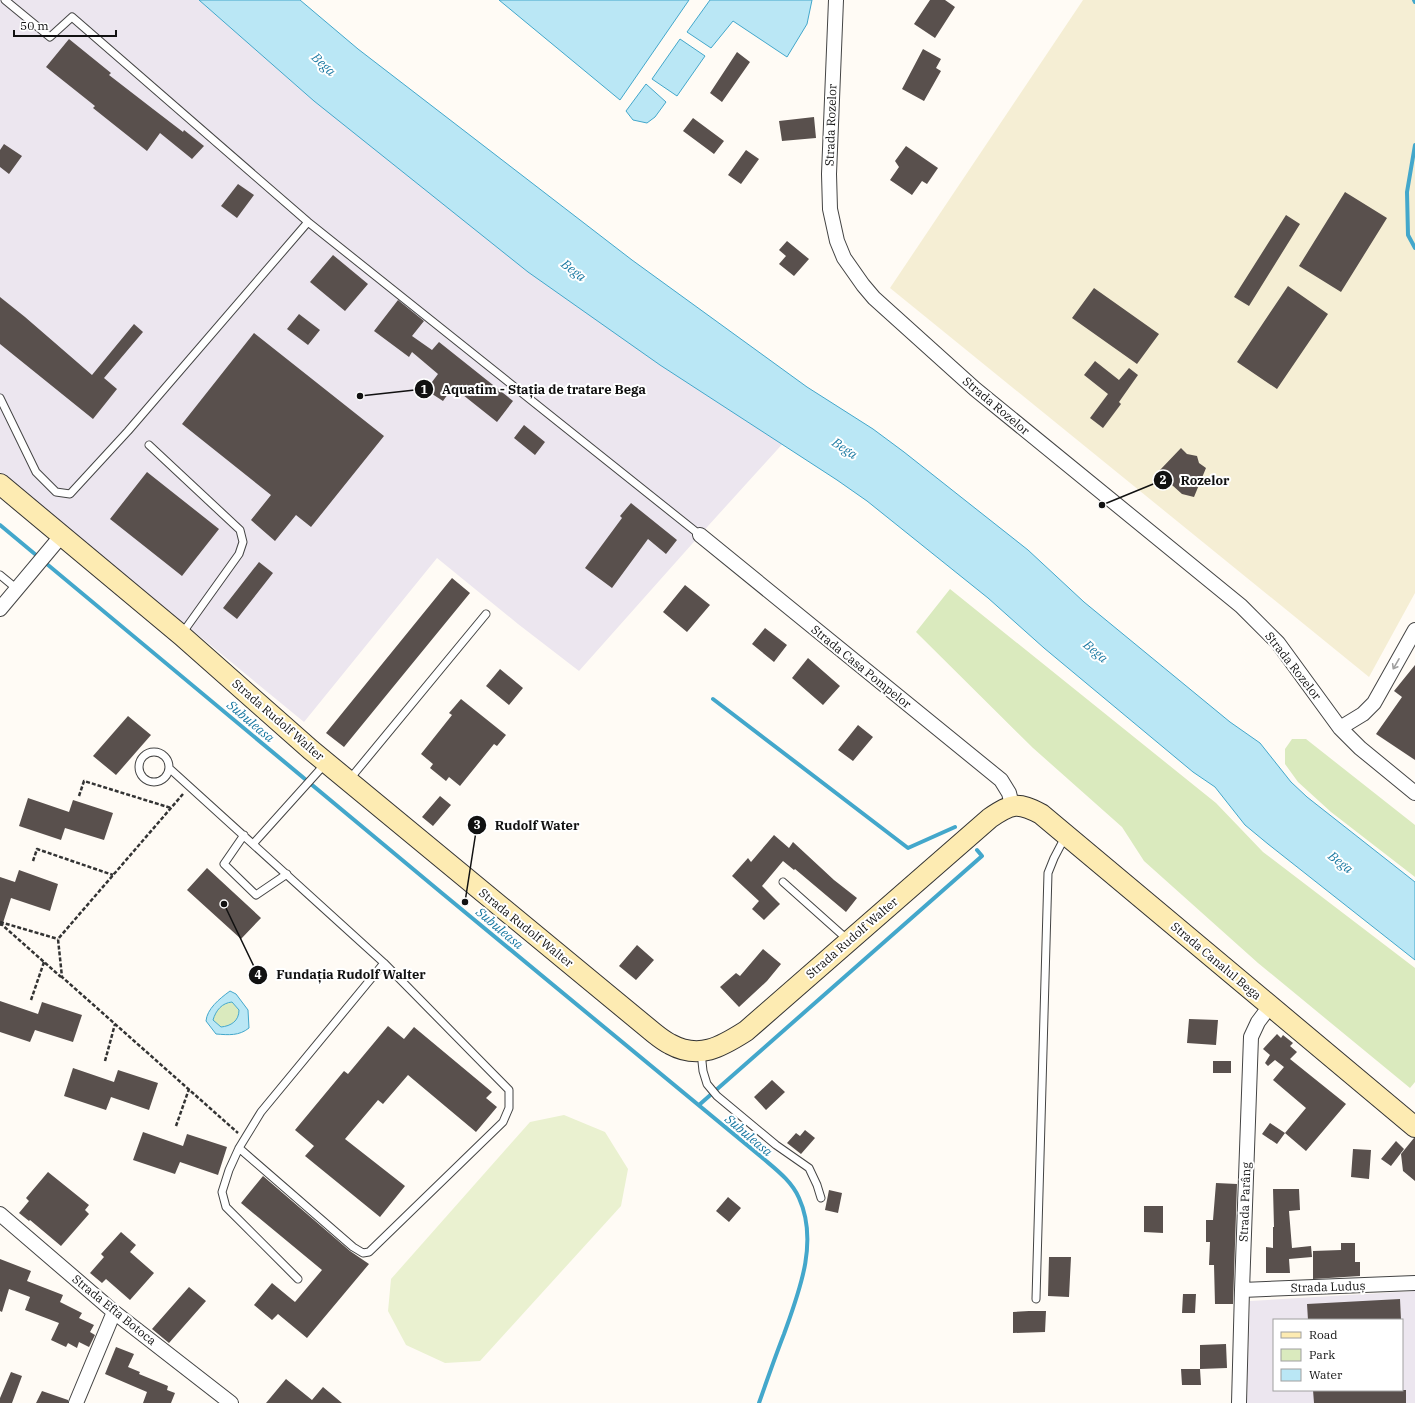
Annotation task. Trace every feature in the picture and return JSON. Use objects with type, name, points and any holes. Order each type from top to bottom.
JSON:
[{"type":"street","name":"Strada Rozelor","points":[[836,0],[829,174],[830,209],[837,241],[844,258],[863,285],[874,298],[975,389],[1241,606],[1278,643],[1340,728],[1360,748],[1415,793]]},
{"type":"street","name":"Strada Rudolf Walter","points":[[0,484],[181,635],[323,765],[348,781],[654,1033],[670,1044],[687,1050],[701,1051],[715,1049],[729,1043],[746,1031],[990,818],[1001,810],[1012,806]]},
{"type":"street","points":[[0,609],[62,535]]},
{"type":"street","name":"Strada Casa Pompelor","points":[[700,535],[1001,780],[1009,793],[1012,806]]},
{"type":"street","points":[[1340,728],[1363,714],[1374,703],[1415,630]]},
{"type":"street","name":"Strada Canalul Bega","points":[[1012,806],[1027,807],[1041,814],[1415,1127]]},
{"type":"street","name":"Strada Parâng","points":[[1239,1403],[1251,1037],[1258,1022],[1270,1006]]},
{"type":"street","name":"Strada Efta Botoca","points":[[0,1214],[114,1312],[231,1403]]},
{"type":"street","name":"Strada Luduș","points":[[1242,1290],[1415,1283]]},
{"type":"street","points":[[76,1403],[114,1312]]},
{"type":"lane","points":[[5,0],[50,37],[72,18],[308,222],[700,535]]},
{"type":"lane","points":[[0,398],[36,472],[56,492],[70,494],[128,431],[308,222]]},
{"type":"lane","points":[[149,445],[240,530],[242,542],[239,554],[181,635]]},
{"type":"lane","points":[[0,575],[17,589]]},
{"type":"lane","points":[[348,781],[486,614]]},
{"type":"lane","points":[[169,768],[167,775],[162,780],[154,783],[141,777],[138,770],[138,762],[142,756],[149,752],[156,752],[163,755],[168,761],[169,768],[384,963],[509,1090],[509,1108],[503,1122],[369,1252],[363,1253],[353,1247],[239,1148]]},
{"type":"lane","points":[[253,844],[323,765]]},
{"type":"lane","points":[[244,835],[224,864],[256,895],[287,874]]},
{"type":"lane","points":[[1036,1299],[1048,873],[1065,835]]},
{"type":"lane","points":[[783,882],[849,941]]},
{"type":"lane","points":[[298,1279],[226,1207],[222,1192],[229,1170],[239,1148],[261,1112],[384,963]]},
{"type":"lane","points":[[701,1051],[703,1071],[707,1084],[717,1096],[776,1145],[809,1168],[817,1185],[820,1198]]},
{"type":"path","points":[[79,796],[84,782],[171,808]]},
{"type":"path","points":[[62,977],[58,939],[190,787]]},
{"type":"path","points":[[33,861],[37,849],[113,875]]},
{"type":"path","points":[[0,923],[58,939]]},
{"type":"path","points":[[0,923],[244,1139]]},
{"type":"path","points":[[31,1000],[44,962]]},
{"type":"path","points":[[105,1061],[115,1024]]},
{"type":"path","points":[[176,1126],[189,1089]]},
{"type":"shaded area","points":[[0,0],[202,0],[786,440],[579,671],[518,624],[437,558],[304,722],[0,472]]},
{"type":"shaded area","points":[[1083,0],[1415,0],[1415,593],[1369,677],[890,288]]},
{"type":"shaded area","points":[[1415,1291],[1415,1403],[1247,1403],[1250,1301]]},
{"type":"green space","points":[[950,589],[1216,803],[1263,852],[1415,968],[1415,1082],[1410,1088],[1258,963],[1144,861],[1122,827],[1033,748],[916,632]]},
{"type":"green space","points":[[1292,739],[1306,739],[1415,825],[1415,877],[1331,812],[1298,782],[1285,764],[1285,749]]},
{"type":"green space","points":[[232,1002],[239,1010],[238,1017],[231,1024],[221,1027],[213,1020],[214,1016],[222,1005]]},
{"type":"green space","points":[[564,1115],[605,1132],[628,1169],[621,1206],[480,1361],[445,1363],[406,1345],[388,1311],[391,1279],[530,1122]]},
{"type":"water","name":"Bega","points":[[199,0],[300,0],[358,49],[632,260],[807,387],[873,429],[904,452],[1028,550],[1084,602],[1230,722],[1260,743],[1291,782],[1307,797],[1415,882],[1415,960],[1245,825],[1215,787],[1193,772],[1044,648],[988,598],[867,501],[660,365],[528,272],[314,101]]},
{"type":"water","points":[[499,0],[689,0],[620,100]]},
{"type":"water","points":[[710,0],[812,0],[807,24],[787,57],[733,21],[711,48],[687,32]]},
{"type":"water","points":[[680,39],[705,56],[677,96],[652,79]]},
{"type":"water","points":[[646,84],[666,102],[655,117],[647,123],[633,120],[626,111]]},
{"type":"water","points":[[230,991],[236,994],[248,1010],[249,1028],[238,1034],[216,1034],[206,1021],[207,1017],[211,1008]],"holes":[[[232,1002],[239,1010],[236,1020],[228,1025],[221,1027],[213,1020],[222,1005]]]},
{"type":"building","points":[[930,0],[945,0],[955,7],[935,38],[914,24]]},
{"type":"building","points":[[69,39],[111,73],[109,75],[183,132],[184,130],[204,146],[192,159],[160,133],[147,151],[93,108],[95,106],[46,67]]},
{"type":"building","points":[[923,49],[941,59],[936,68],[941,71],[924,101],[902,89]]},
{"type":"building","points":[[737,52],[750,62],[722,102],[710,93]]},
{"type":"building","points":[[814,117],[816,138],[782,141],[779,121]]},
{"type":"building","points":[[693,118],[724,141],[714,154],[683,131]]},
{"type":"building","points":[[4,144],[22,156],[9,174],[0,167],[0,150]]},
{"type":"building","points":[[906,146],[938,168],[927,184],[922,181],[912,195],[890,180],[899,167],[895,161]]},
{"type":"building","points":[[746,150],[759,159],[741,184],[728,175]]},
{"type":"building","points":[[238,184],[254,195],[237,218],[221,206]]},
{"type":"building","points":[[1345,192],[1387,218],[1341,292],[1299,266]]},
{"type":"building","points":[[1286,215],[1300,224],[1249,306],[1234,297]]},
{"type":"building","points":[[787,241],[809,259],[794,276],[779,264],[786,256],[779,250]]},
{"type":"building","points":[[333,255],[368,284],[345,311],[310,282]]},
{"type":"building","points":[[1288,286],[1328,314],[1277,389],[1237,362]]},
{"type":"building","points":[[1094,288],[1159,334],[1137,364],[1072,318]]},
{"type":"building","points":[[0,297],[92,375],[134,324],[143,332],[104,378],[117,389],[93,419],[0,344]]},
{"type":"building","points":[[398,300],[424,321],[412,336],[432,350],[439,342],[513,401],[497,422],[453,387],[443,401],[426,390],[438,374],[412,352],[409,357],[374,331]]},
{"type":"building","points":[[299,314],[320,330],[308,345],[287,329]]},
{"type":"building","points":[[254,333],[384,436],[311,527],[296,515],[275,541],[251,520],[271,495],[182,424]]},
{"type":"building","points":[[1095,361],[1119,380],[1129,368],[1138,375],[1119,402],[1121,404],[1103,428],[1090,418],[1108,394],[1084,375]]},
{"type":"building","points":[[524,425],[545,442],[535,455],[514,438]]},
{"type":"building","points":[[1181,448],[1187,454],[1197,456],[1199,463],[1206,468],[1194,497],[1182,494],[1172,485],[1172,482],[1160,470]]},
{"type":"building","points":[[147,472],[219,529],[182,576],[110,519]]},
{"type":"building","points":[[631,503],[677,540],[666,554],[648,539],[612,588],[585,568],[622,518],[620,516]]},
{"type":"building","points":[[259,562],[273,573],[237,619],[223,608]]},
{"type":"building","points":[[452,578],[470,593],[344,747],[326,733]]},
{"type":"building","points":[[685,585],[710,605],[687,632],[663,612]]},
{"type":"building","points":[[765,628],[787,645],[774,662],[752,644]]},
{"type":"building","points":[[808,658],[840,686],[823,705],[792,678]]},
{"type":"building","points":[[1415,665],[1415,760],[1376,734],[1402,697],[1394,691]]},
{"type":"building","points":[[500,669],[523,688],[509,705],[486,686]]},
{"type":"building","points":[[461,699],[506,735],[497,746],[494,744],[460,786],[449,777],[446,781],[430,768],[433,764],[421,754],[452,715],[449,713]]},
{"type":"building","points":[[128,716],[151,735],[116,775],[93,756]]},
{"type":"building","points":[[858,725],[873,737],[853,761],[838,750]]},
{"type":"building","points":[[440,796],[451,805],[433,826],[422,817]]},
{"type":"building","points":[[28,798],[69,812],[73,800],[113,813],[104,840],[65,828],[61,840],[19,826]]},
{"type":"building","points":[[774,835],[789,848],[793,842],[834,880],[857,898],[846,912],[795,869],[794,870],[783,861],[762,886],[780,904],[764,920],[752,909],[759,901],[732,876],[748,858],[751,862]]},
{"type":"building","points":[[207,868],[261,918],[241,939],[187,890]]},
{"type":"building","points":[[19,870],[58,884],[50,911],[11,898],[2,926],[0,926],[0,877],[15,882]]},
{"type":"building","points":[[637,945],[654,960],[636,980],[619,966]]},
{"type":"building","points":[[763,949],[781,964],[767,981],[739,1007],[720,987],[736,973],[740,976]]},
{"type":"building","points":[[0,1001],[38,1014],[42,1002],[82,1015],[73,1042],[35,1030],[30,1042],[0,1032]]},
{"type":"building","points":[[1189,1019],[1218,1020],[1216,1045],[1187,1043]]},
{"type":"building","points":[[388,1026],[404,1039],[414,1027],[492,1092],[486,1098],[497,1107],[476,1132],[408,1075],[383,1104],[378,1100],[345,1139],[405,1186],[380,1217],[305,1156],[314,1146],[295,1130],[344,1071],[348,1074]]},
{"type":"building","points":[[1277,1034],[1281,1038],[1283,1035],[1293,1043],[1290,1046],[1297,1052],[1290,1059],[1346,1104],[1306,1151],[1285,1133],[1306,1108],[1273,1080],[1284,1067],[1275,1060],[1268,1066],[1265,1063],[1270,1055],[1263,1049]]},
{"type":"building","points":[[1213,1061],[1231,1061],[1231,1073],[1213,1073]]},
{"type":"building","points":[[73,1068],[114,1082],[118,1070],[158,1083],[149,1110],[111,1097],[106,1110],[64,1096]]},
{"type":"building","points":[[772,1080],[785,1092],[766,1110],[754,1097]]},
{"type":"building","points":[[1270,1123],[1285,1133],[1277,1144],[1262,1134]]},
{"type":"building","points":[[805,1130],[815,1138],[801,1154],[787,1143],[796,1133],[800,1136]]},
{"type":"building","points":[[143,1132],[183,1146],[187,1134],[227,1147],[218,1175],[180,1162],[175,1174],[133,1160]]},
{"type":"building","points":[[1414,1138],[1415,1181],[1403,1171],[1401,1154]]},
{"type":"building","points":[[1396,1141],[1404,1149],[1391,1166],[1381,1159]]},
{"type":"building","points":[[1353,1149],[1371,1150],[1369,1179],[1351,1177]]},
{"type":"building","points":[[48,1172],[89,1205],[85,1210],[89,1214],[61,1246],[30,1220],[29,1221],[19,1213],[29,1201],[26,1198]]},
{"type":"building","points":[[263,1176],[350,1251],[369,1264],[307,1338],[278,1314],[272,1320],[254,1305],[272,1283],[295,1302],[322,1270],[241,1203]]},
{"type":"building","points":[[1216,1183],[1237,1184],[1233,1304],[1215,1304],[1214,1265],[1209,1265],[1210,1242],[1206,1242],[1206,1220],[1213,1220]]},
{"type":"building","points":[[1273,1189],[1299,1189],[1300,1210],[1289,1211],[1292,1248],[1311,1246],[1312,1257],[1289,1259],[1290,1273],[1266,1273],[1266,1247],[1273,1248]]},
{"type":"building","points":[[829,1190],[842,1193],[838,1213],[825,1210]]},
{"type":"building","points":[[728,1197],[741,1208],[729,1222],[716,1211]]},
{"type":"building","points":[[1144,1206],[1163,1206],[1163,1233],[1144,1232]]},
{"type":"building","points":[[121,1232],[136,1245],[130,1252],[154,1273],[130,1300],[106,1279],[102,1283],[90,1273],[104,1257],[101,1254]]},
{"type":"building","points":[[1341,1243],[1355,1243],[1355,1262],[1360,1262],[1360,1276],[1313,1279],[1313,1251],[1341,1250]]},
{"type":"building","points":[[1049,1257],[1071,1257],[1069,1297],[1048,1296]]},
{"type":"building","points":[[0,1259],[31,1271],[27,1281],[63,1295],[60,1302],[82,1313],[79,1318],[94,1325],[90,1332],[95,1335],[89,1347],[79,1342],[77,1348],[68,1343],[66,1347],[51,1340],[59,1323],[25,1310],[30,1297],[9,1289],[2,1312],[0,1311]]},
{"type":"building","points":[[189,1287],[206,1301],[169,1343],[152,1329]]},
{"type":"building","points":[[1183,1294],[1196,1294],[1195,1313],[1182,1313]]},
{"type":"building","points":[[1400,1299],[1401,1319],[1308,1319],[1307,1304]]},
{"type":"building","points":[[1046,1311],[1045,1332],[1013,1333],[1013,1312]]},
{"type":"building","points":[[1226,1344],[1227,1368],[1200,1369],[1200,1345]]},
{"type":"building","points":[[116,1347],[134,1354],[128,1367],[140,1372],[139,1374],[168,1386],[167,1390],[175,1393],[171,1403],[143,1403],[147,1392],[105,1374]]},
{"type":"building","points":[[1181,1369],[1200,1369],[1201,1385],[1182,1385]]},
{"type":"building","points":[[11,1372],[22,1376],[12,1403],[0,1403],[0,1398]]},
{"type":"building","points":[[286,1379],[312,1400],[323,1387],[342,1403],[266,1403]]},
{"type":"building","points":[[1406,1390],[1406,1403],[1314,1403],[1313,1391]]},
{"type":"building","points":[[42,1391],[68,1400],[68,1403],[36,1403]]},
{"type":"waterway","points":[[1415,145],[1407,192],[1408,235],[1415,248]]},
{"type":"waterway","name":"Subuleasa","points":[[0,525],[765,1160],[789,1182],[799,1198],[805,1215],[807,1232],[805,1267],[801,1284],[759,1403]]},
{"type":"waterway","points":[[713,699],[908,848],[955,827]]},
{"type":"waterway","points":[[699,1105],[982,856],[977,850]]},
{"type":"place","name":"Aquatim - Stația de tratare Bega","points":[[360,396]]},
{"type":"place","name":"Rozelor","points":[[1102,505]]},
{"type":"place","name":"Rudolf Water","points":[[465,902]]},
{"type":"place","name":"Fundația Rudolf Walter","points":[[224,904]]}]
